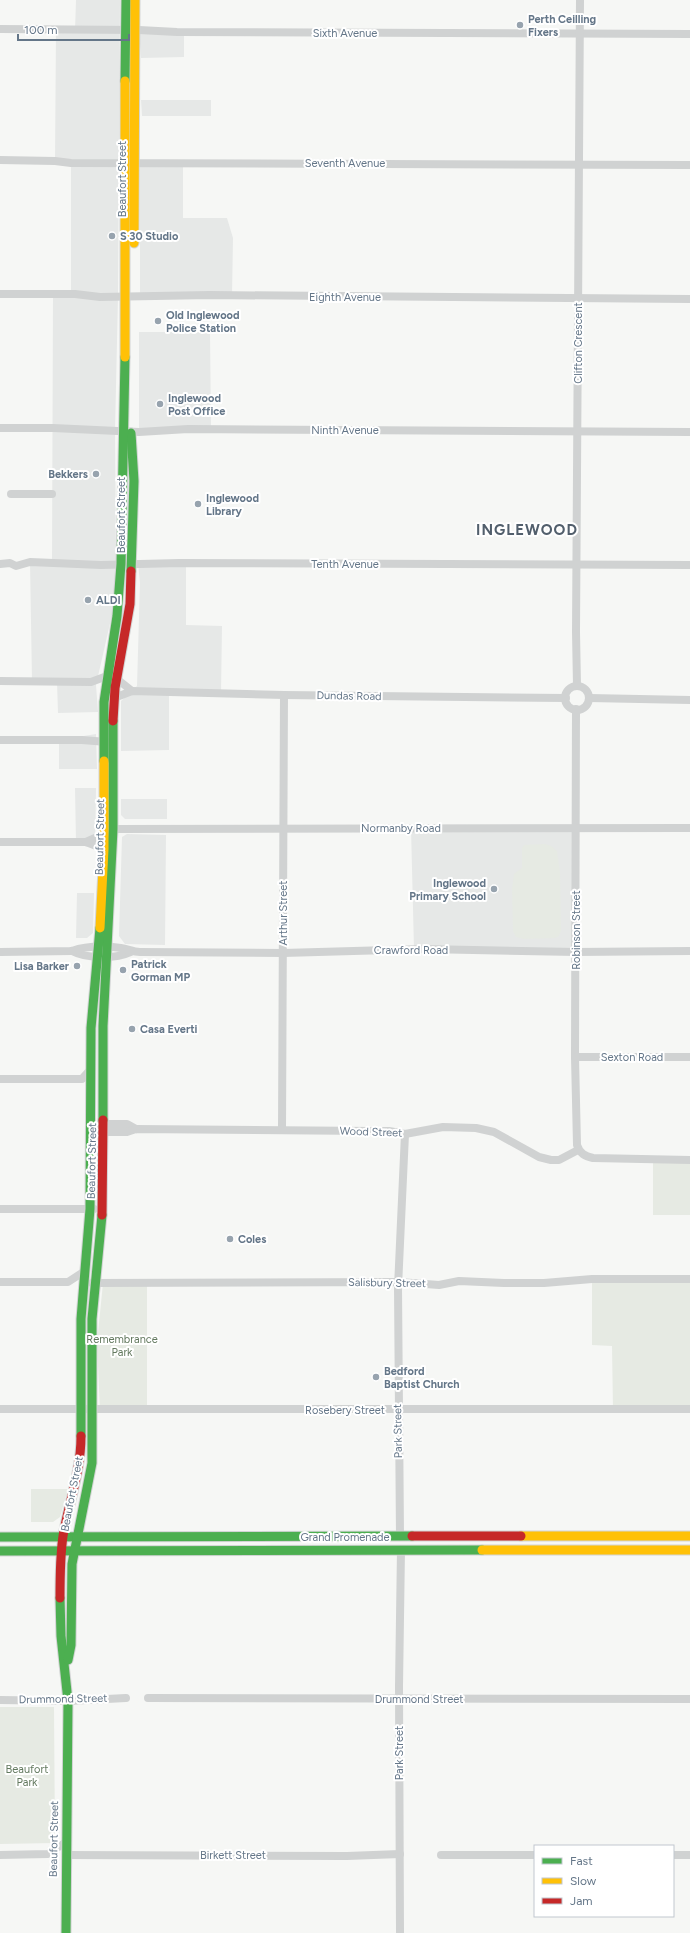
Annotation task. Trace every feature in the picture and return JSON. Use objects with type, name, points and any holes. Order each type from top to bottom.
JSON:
[{"type":"main road","name":"Beaufort Street","points":[[126,0],[124,164],[130,297]]},
{"type":"main road","name":"Beaufort Street","points":[[66,1933],[68,1701],[61,1636],[61,1552],[63,1536],[78,1472],[81,1449],[80,1346],[83,1283],[90,1209],[92,1069],[91,1028],[103,952],[113,829],[108,742],[104,727],[105,691],[117,616],[127,432],[134,163],[135,0]]},
{"type":"main road","name":"Beaufort Street","points":[[66,1674],[71,1645],[72,1564],[92,1463],[92,1319],[103,1209],[104,834],[108,742],[130,604],[133,564],[134,481],[127,432]]},
{"type":"main road","points":[[89,1483],[88,1522],[94,1532],[102,1537]]},
{"type":"main road","name":"Grand Promenade","points":[[0,1537],[690,1536]]},
{"type":"main road","name":"Grand Promenade","points":[[0,1551],[61,1552],[124,1550],[401,1549],[690,1550]]},
{"type":"main road","points":[[43,1551],[53,1564],[56,1626],[61,1636]]},
{"type":"street","name":"Clifton Crescent","points":[[577,686],[580,0]]},
{"type":"street","name":"Sixth Avenue","points":[[0,29],[135,30],[177,32],[690,34]]},
{"type":"street","name":"Seventh Avenue","points":[[0,160],[55,160],[71,163],[124,164],[690,165]]},
{"type":"street","name":"Eighth Avenue","points":[[0,294],[130,297],[690,299]]},
{"type":"street","name":"Ninth Avenue","points":[[0,428],[127,432],[188,429],[690,432]]},
{"type":"street","points":[[11,494],[52,494]]},
{"type":"street","name":"Tenth Avenue","points":[[0,564],[10,563],[16,566],[30,562],[101,565],[578,564],[690,566]]},
{"type":"street","points":[[0,681],[91,682],[107,676]]},
{"type":"street","points":[[117,679],[132,691]]},
{"type":"street","points":[[91,682],[105,691]]},
{"type":"street","points":[[577,686],[586,689],[589,698],[585,706],[576,709],[569,706],[566,698],[568,691],[577,686]]},
{"type":"street","name":"Dundas Road","points":[[114,698],[132,691],[284,695],[566,698]]},
{"type":"street","name":"Arthur Street","points":[[282,1130],[284,695]]},
{"type":"street","points":[[589,698],[690,700]]},
{"type":"street","name":"Robinson Street","points":[[576,709],[575,1057],[578,1150]]},
{"type":"street","points":[[82,740],[93,736],[104,727]]},
{"type":"street","points":[[0,740],[82,740],[108,742]]},
{"type":"street","name":"Normanby Road","points":[[113,829],[690,828]]},
{"type":"street","points":[[86,842],[104,834]]},
{"type":"street","points":[[0,842],[86,842],[104,849]]},
{"type":"street","name":"Crawford Road","points":[[0,952],[72,951],[80,948],[103,952],[123,948],[131,952],[283,953],[419,949],[576,952],[690,951]]},
{"type":"street","name":"Sexton Road","points":[[575,1057],[690,1057]]},
{"type":"street","points":[[0,1079],[82,1079],[92,1069]]},
{"type":"street","name":"Wood Street","points":[[90,1128],[104,1128],[127,1124],[136,1129],[389,1131],[405,1134],[443,1127],[476,1128],[494,1132],[544,1159],[559,1160],[578,1150]]},
{"type":"street","name":"Park Street","points":[[400,1536],[398,1410],[399,1282],[405,1134]]},
{"type":"street","points":[[578,1150],[584,1155],[594,1158],[690,1160]]},
{"type":"street","points":[[0,1209],[103,1209]]},
{"type":"street","points":[[0,1282],[68,1282],[85,1271]]},
{"type":"street","name":"Salisbury Street","points":[[83,1283],[399,1282],[439,1285],[460,1281],[511,1283],[592,1279],[690,1279]]},
{"type":"street","points":[[68,1282],[77,1289],[82,1297]]},
{"type":"street","name":"Rosebery Street","points":[[0,1410],[690,1409]]},
{"type":"street","name":"Park Street","points":[[400,1933],[399,1698],[401,1549]]},
{"type":"street","name":"Drummond Street","points":[[0,1700],[68,1701],[126,1698]]},
{"type":"street","name":"Drummond Street","points":[[148,1698],[690,1699]]},
{"type":"street","points":[[0,1855],[48,1854],[66,1842]]},
{"type":"street","name":"Birkett Street","points":[[66,1855],[347,1856],[400,1854]]},
{"type":"street","points":[[441,1855],[534,1855]]},
{"type":"street","points":[[674,1855],[690,1856]]},
{"type":"shaded area","points":[[76,0],[120,0],[118,297],[115,431],[116,565],[114,606],[96,685],[98,712],[58,713],[57,682],[32,681],[30,562],[52,563],[53,294],[71,294],[71,164],[55,161],[56,30],[75,31]]},
{"type":"shaded area","points":[[139,30],[184,32],[184,57],[141,58]]},
{"type":"shaded area","points":[[141,100],[211,100],[211,116],[142,116]]},
{"type":"shaded area","points":[[140,163],[183,163],[183,218],[227,218],[233,238],[232,296],[140,297]]},
{"type":"shaded area","points":[[139,332],[210,332],[211,429],[139,432]]},
{"type":"shaded area","points":[[138,563],[186,564],[186,625],[222,626],[221,693],[169,691],[169,750],[121,751],[121,701],[137,686],[140,583]]},
{"type":"shaded area","points":[[96,734],[97,769],[59,769],[59,740]]},
{"type":"shaded area","points":[[75,788],[96,788],[95,846],[76,842]]},
{"type":"shaded area","points":[[121,799],[167,799],[167,819],[125,819],[121,815]]},
{"type":"shaded area","name":"Inglewood Primary School","points":[[411,828],[576,829],[576,952],[414,949]]},
{"type":"shaded area","points":[[127,834],[166,835],[165,945],[125,944],[119,936],[122,837]]},
{"type":"shaded area","points":[[77,893],[94,893],[93,933],[87,938],[76,938]]},
{"type":"green space","points":[[545,844],[551,846],[557,851],[560,872],[561,931],[558,937],[554,938],[524,939],[516,937],[513,931],[512,889],[514,874],[522,868],[522,848],[524,845]]},
{"type":"green space","points":[[690,1161],[690,1215],[653,1215],[653,1162]]},
{"type":"green space","points":[[592,1279],[690,1279],[690,1409],[613,1410],[612,1346],[592,1345]]},
{"type":"green space","name":"Remembrance Park","points":[[103,1283],[147,1283],[147,1410],[100,1410],[97,1343]]},
{"type":"green space","points":[[31,1489],[68,1489],[60,1517],[53,1522],[31,1522]]},
{"type":"green space","name":"Beaufort Park","points":[[0,1707],[54,1707],[55,1843],[0,1844]]},
{"type":"traffic: fast","points":[[125,81],[126,0]]},
{"type":"traffic: fast","points":[[104,761],[104,702],[117,616],[121,564],[125,357]]},
{"type":"traffic: fast","points":[[131,433],[134,481],[131,571]]},
{"type":"traffic: fast","points":[[103,1120],[103,1026],[113,829],[113,721]]},
{"type":"traffic: fast","points":[[81,1436],[81,1319],[90,1209],[91,1028],[100,928]]},
{"type":"traffic: fast","points":[[68,1660],[71,1645],[72,1564],[92,1463],[92,1319],[102,1215]]},
{"type":"traffic: fast","points":[[0,1537],[412,1536]]},
{"type":"traffic: fast","points":[[0,1551],[482,1550]]},
{"type":"traffic: fast","points":[[60,1598],[61,1636],[68,1701],[66,1933]]},
{"type":"traffic: slow","points":[[134,243],[135,0]]},
{"type":"traffic: slow","points":[[125,81],[125,357]]},
{"type":"traffic: slow","points":[[100,928],[104,849],[104,761]]},
{"type":"traffic: slow","points":[[521,1536],[690,1536]]},
{"type":"traffic: slow","points":[[482,1550],[690,1550]]},
{"type":"traffic: jam","points":[[113,721],[115,688],[130,604],[131,571]]},
{"type":"traffic: jam","points":[[102,1215],[103,1120]]},
{"type":"traffic: jam","points":[[60,1598],[63,1536],[77,1474],[81,1436]]},
{"type":"traffic: jam","points":[[412,1536],[521,1536]]},
{"type":"place","name":"Perth Ceilling Fixers","points":[[520,25]]},
{"type":"place","name":"S 30 Studio","points":[[112,236]]},
{"type":"place","name":"Old Inglewood Police Station","points":[[158,321]]},
{"type":"place","name":"Inglewood Post Office","points":[[160,404]]},
{"type":"place","name":"Bekkers","points":[[96,474]]},
{"type":"place","name":"Inglewood Library","points":[[198,504]]},
{"type":"place","name":"ALDI","points":[[88,600]]},
{"type":"place","name":"Inglewood Primary School","points":[[494,889]]},
{"type":"place","name":"Lisa Barker","points":[[77,966]]},
{"type":"place","name":"Patrick Gorman MP","points":[[123,970]]},
{"type":"place","name":"Casa Everti","points":[[132,1029]]},
{"type":"place","name":"Coles","points":[[230,1239]]},
{"type":"place","name":"Bedford Baptist Church","points":[[376,1377]]},
{"type":"district","name":"INGLEWOOD","points":[[527,530]]}]
